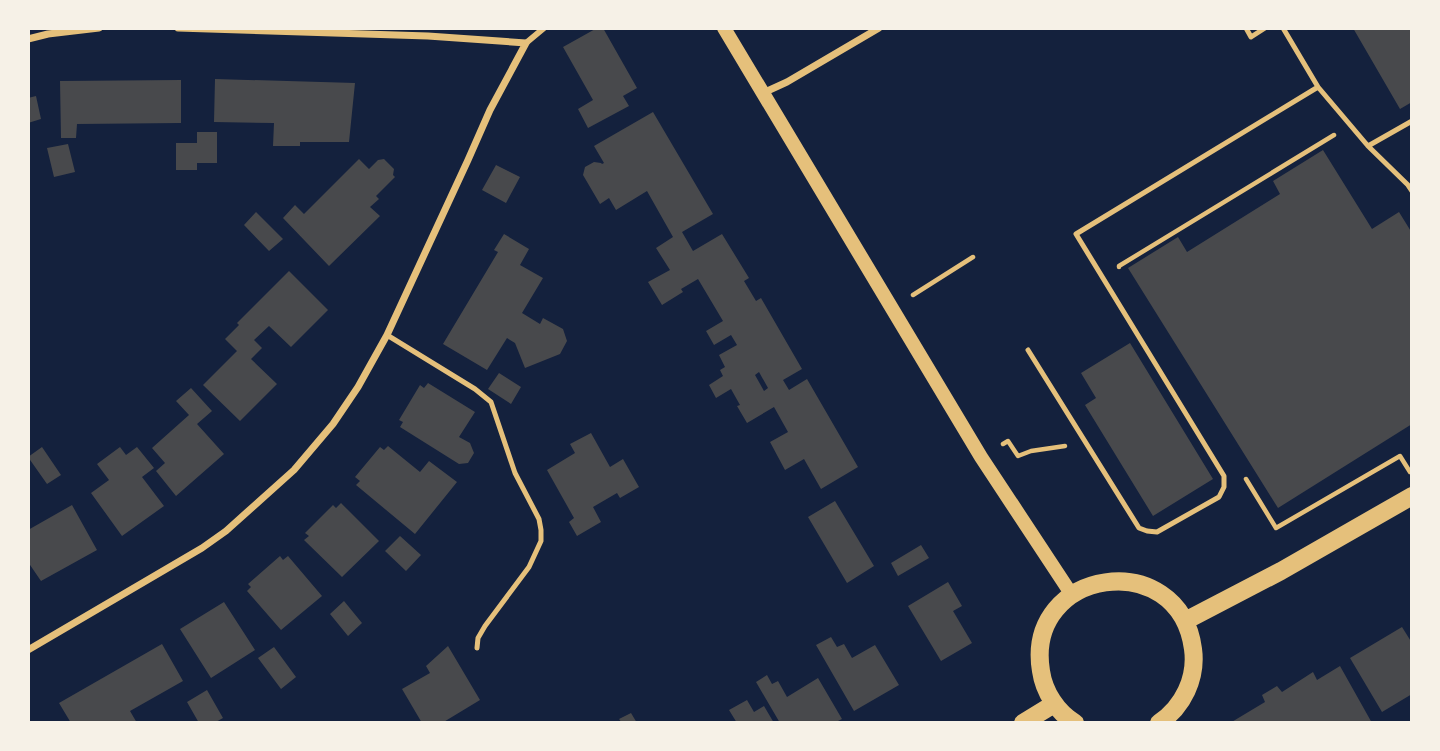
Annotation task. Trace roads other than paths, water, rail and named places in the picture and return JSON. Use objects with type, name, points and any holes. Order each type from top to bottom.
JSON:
[{"type":"main road","points":[[724,28],[981,457],[1072,595]]},
{"type":"main road","points":[[1185,621],[1281,571],[1412,496]]},
{"type":"main road","points":[[1075,723],[1054,704],[1042,682],[1039,658],[1043,634],[1054,612],[1072,595],[1088,586],[1106,581],[1125,581],[1160,593],[1185,621],[1192,638],[1192,676],[1186,693],[1176,709],[1159,723]]},
{"type":"main road","points":[[1023,723],[1054,704]]},
{"type":"street","points":[[28,39],[99,28]]},
{"type":"street","points":[[178,28],[428,36],[526,43]]},
{"type":"street","points":[[28,650],[202,548],[226,531],[294,470],[333,424],[358,387],[387,335],[490,110],[526,43],[544,28]]},
{"type":"street","points":[[763,94],[879,28]]},
{"type":"lane","points":[[1246,28],[1251,37],[1265,28]]},
{"type":"lane","points":[[1283,28],[1318,87],[1368,146],[1412,191]]},
{"type":"lane","points":[[1028,350],[1139,528],[1157,532],[1219,497],[1224,487],[1224,476],[1076,234],[1318,87]]},
{"type":"lane","points":[[1368,146],[1412,121]]},
{"type":"lane","points":[[387,335],[475,389],[491,402],[515,472],[539,519],[541,541],[535,556],[481,632],[477,648]]}]
